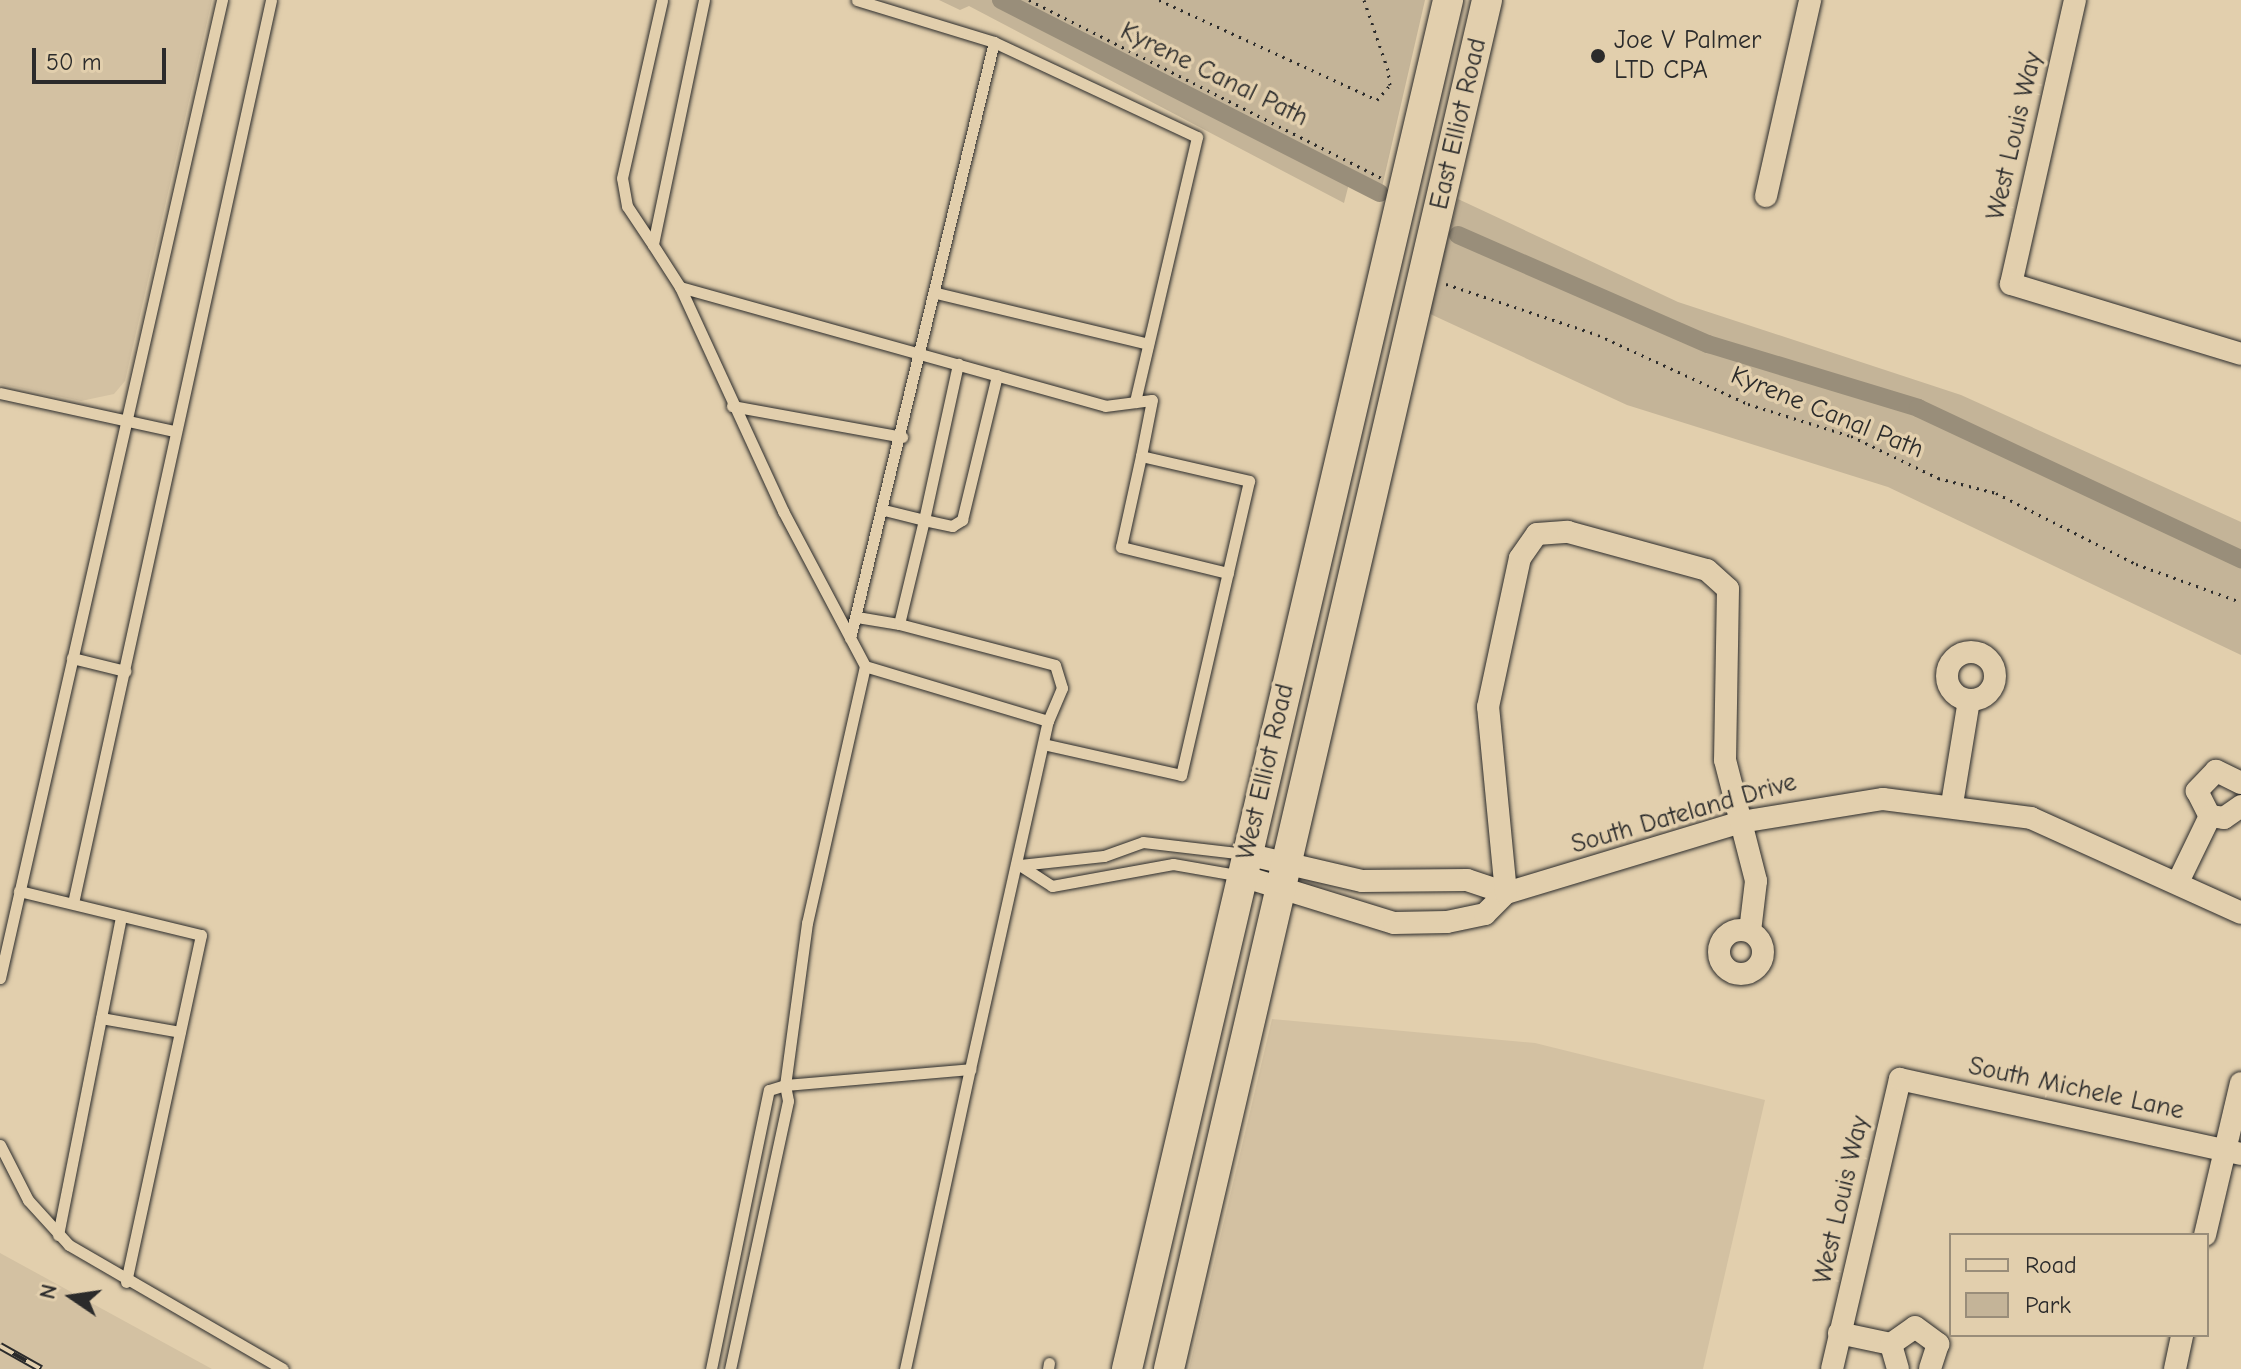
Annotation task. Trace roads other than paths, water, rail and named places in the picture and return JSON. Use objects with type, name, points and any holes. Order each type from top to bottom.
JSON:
[{"type":"main road","name":"East Elliot Road","points":[[1396,178],[1448,0]]},
{"type":"main road","name":"East Elliot Road","points":[[1430,247],[1487,0]]},
{"type":"main road","name":"West Elliot Road","points":[[1127,1369],[1244,865],[1396,178]]},
{"type":"main road","name":"West Elliot Road","points":[[1169,1369],[1281,875],[1430,247]]},
{"type":"street","points":[[1766,196],[1810,0]]},
{"type":"street","name":"West Louis Way","points":[[2075,0],[2011,284],[2241,354]]},
{"type":"street","points":[[1506,893],[1488,707],[1520,558],[1537,534],[1568,532],[1707,570],[1728,589],[1725,760],[1756,881],[1750,931]]},
{"type":"street","points":[[1952,804],[1969,700]]},
{"type":"street","points":[[2241,783],[2223,771],[2203,778],[2197,798],[2210,816],[2224,818],[2241,806]]},
{"type":"street","name":"South Dateland Drive","points":[[1244,865],[1281,875],[1418,924],[1485,914],[1506,893],[1741,822],[1883,799],[1952,804],[2059,828],[2241,913]]},
{"type":"street","points":[[2178,882],[2210,816]]},
{"type":"street","name":"South Dateland Drive","points":[[1281,875],[1390,884],[1484,882],[1506,893]]},
{"type":"street","name":"West Louis Way","points":[[1832,1369],[1900,1079]]},
{"type":"street","name":"South Michele Lane","points":[[1900,1079],[2233,1152]]},
{"type":"street","points":[[2206,1233],[2233,1152],[2241,1083]]},
{"type":"street","points":[[1891,1344],[1907,1328],[1929,1332],[1939,1352],[1930,1369]]},
{"type":"street","points":[[1839,1333],[1891,1344]]},
{"type":"street","points":[[2175,1369],[2182,1337]]},
{"type":"street","points":[[1891,1344],[1898,1369]]},
{"type":"lane","points":[[0,978],[222,0]]},
{"type":"lane","points":[[73,903],[271,0]]},
{"type":"lane","points":[[662,0],[622,178],[627,206],[680,287],[732,406],[865,666],[807,923],[785,1085],[788,1101],[730,1369]]},
{"type":"lane","points":[[653,245],[704,0]]},
{"type":"lane","points":[[857,0],[994,42],[1197,137],[1135,402]]},
{"type":"lane","points":[[850,638],[902,437],[994,42]]},
{"type":"lane","points":[[680,287],[1105,406],[1152,400],[1121,547],[1228,573]]},
{"type":"lane","points":[[936,293],[1148,344]]},
{"type":"lane","points":[[899,624],[958,364]]},
{"type":"lane","points":[[884,510],[952,526],[962,520],[997,375]]},
{"type":"lane","points":[[0,393],[175,431]]},
{"type":"lane","points":[[732,406],[902,437]]},
{"type":"lane","points":[[1043,744],[1181,775],[1249,481],[1141,456]]},
{"type":"lane","points":[[857,617],[899,624],[1055,665],[1062,688],[1048,721],[1020,865],[970,1069],[905,1369]]},
{"type":"lane","points":[[72,658],[125,671]]},
{"type":"lane","points":[[865,666],[1048,721]]},
{"type":"lane","points":[[1020,865],[1104,856],[1143,842],[1244,865]]},
{"type":"lane","points":[[1020,865],[1052,886],[1173,864],[1244,865]]},
{"type":"lane","points":[[19,891],[201,935],[126,1282]]},
{"type":"lane","points":[[58,1235],[121,916]]},
{"type":"lane","points":[[101,1018],[180,1032]]},
{"type":"lane","points":[[711,1369],[769,1090],[785,1085],[970,1069]]},
{"type":"lane","points":[[0,1145],[28,1200],[58,1235],[126,1282],[283,1369]]},
{"type":"waterway","points":[[1001,0],[1380,193]]},
{"type":"waterway","points":[[1458,235],[1708,344],[1918,408],[2241,559]]},
{"type":"railway","points":[[0,1346],[41,1369]]},
{"type":"place","name":"Joe V Palmer LTD CPA","points":[[1598,56]]}]
